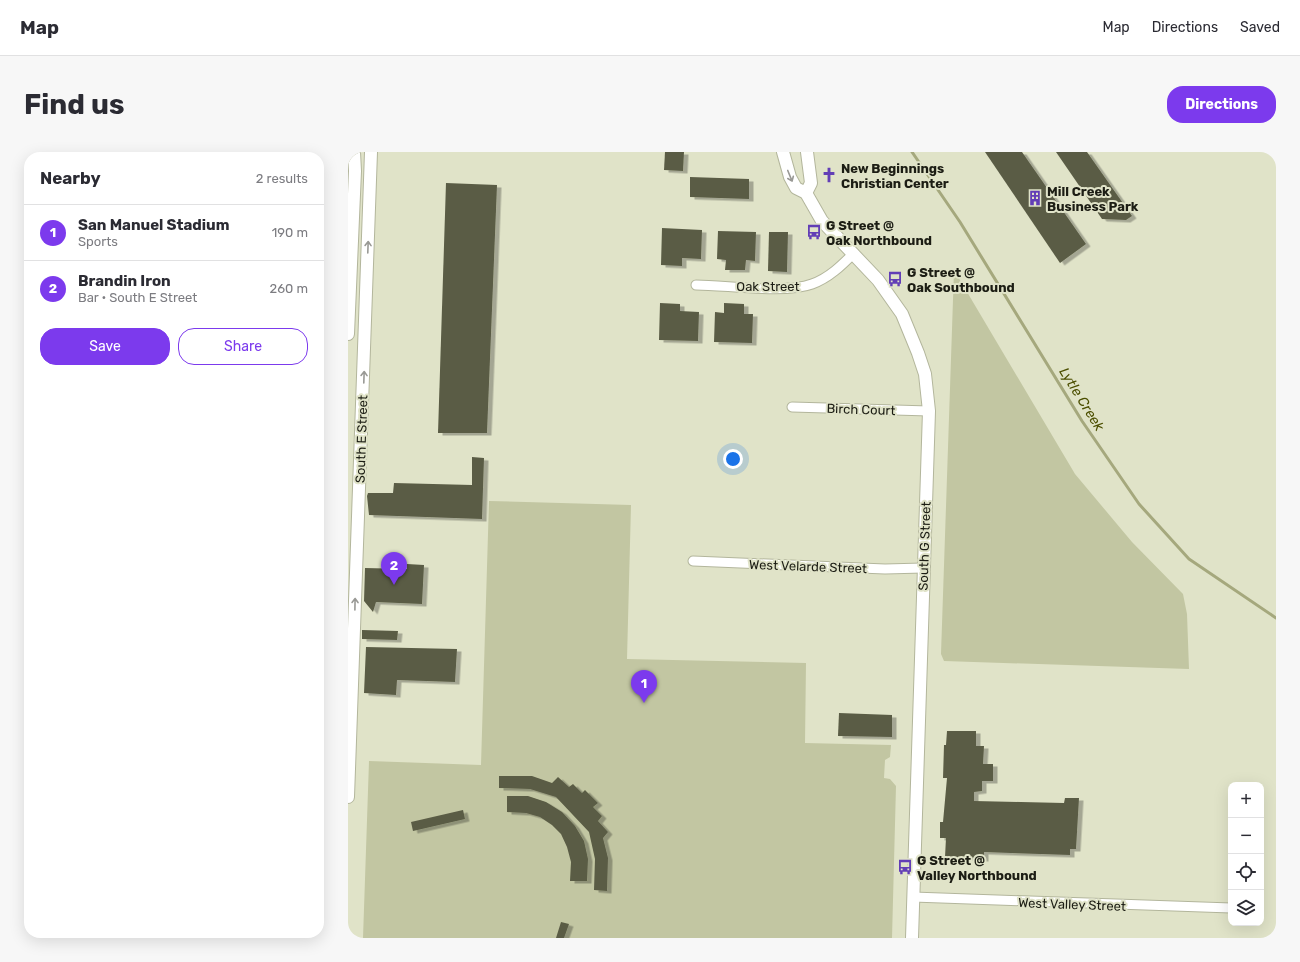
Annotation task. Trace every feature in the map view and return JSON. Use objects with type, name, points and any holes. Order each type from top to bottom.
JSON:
[{"type":"main road","points":[[348,334],[355,171],[354,152]]},
{"type":"main road","name":"South E Street","points":[[348,797],[351,644],[371,152]]},
{"type":"main road","name":"South G Street","points":[[783,152],[790,177],[796,188],[806,193],[822,221],[883,285],[908,326],[925,374],[929,411],[912,938]]},
{"type":"main road","points":[[806,193],[811,183],[807,152]]},
{"type":"street","name":"Oak Street","points":[[696,285],[762,288],[802,287],[824,278],[840,267],[854,253]]},
{"type":"street","name":"Birch Court","points":[[792,407],[929,411]]},
{"type":"street","name":"West Velarde Street","points":[[693,561],[885,569],[923,568]]},
{"type":"street","name":"West Valley Street","points":[[914,897],[1228,908]]},
{"type":"green space","points":[[954,270],[1075,474],[1132,542],[1183,594],[1187,614],[1189,669],[944,661],[941,654]]},
{"type":"green space","points":[[489,501],[631,505],[627,659],[806,663],[805,743],[891,745],[890,757],[885,760],[884,778],[890,779],[896,786],[892,938],[363,938],[369,761],[481,765]]},
{"type":"building","points":[[665,152],[684,152],[683,171],[664,170]]},
{"type":"building","name":"Mill Creek Business Park","points":[[985,152],[1022,152],[1086,244],[1060,263]]},
{"type":"building","points":[[1056,152],[1087,152],[1132,216],[1126,220],[1102,219]]},
{"type":"building","points":[[690,177],[749,179],[749,199],[690,197]]},
{"type":"building","points":[[446,183],[497,185],[487,433],[438,433]]},
{"type":"building","points":[[662,228],[702,230],[701,259],[682,258],[682,266],[661,265]]},
{"type":"building","points":[[718,231],[756,232],[755,261],[746,260],[745,270],[725,270],[726,260],[717,259]]},
{"type":"building","points":[[769,232],[788,232],[787,272],[768,271]]},
{"type":"building","points":[[660,303],[680,304],[680,311],[699,312],[698,341],[659,340]]},
{"type":"building","points":[[724,303],[744,304],[744,314],[753,314],[752,343],[714,342],[715,312],[724,313]]},
{"type":"building","points":[[472,457],[484,458],[482,519],[369,515],[368,493],[393,493],[394,483],[472,485]]},
{"type":"building","points":[[407,564],[424,565],[422,604],[376,602],[373,612],[364,601],[365,568],[407,569]]},
{"type":"building","points":[[362,630],[398,631],[397,640],[362,639]]},
{"type":"building","points":[[366,647],[457,649],[455,682],[397,680],[396,695],[364,693]]},
{"type":"building","points":[[839,713],[892,715],[892,737],[838,736]]},
{"type":"building","points":[[947,731],[976,731],[976,746],[984,746],[983,764],[993,764],[993,781],[982,781],[982,791],[974,792],[974,801],[1064,803],[1065,798],[1079,798],[1076,849],[1070,849],[1070,855],[984,852],[984,859],[945,857],[946,838],[940,838],[940,822],[943,822],[947,778],[943,778],[944,745],[946,745]]},
{"type":"building","points":[[499,776],[532,776],[552,783],[558,777],[569,787],[573,784],[582,793],[585,790],[598,803],[593,807],[602,816],[598,821],[608,832],[603,838],[608,858],[607,891],[594,890],[595,859],[589,832],[556,797],[530,789],[499,788]]},
{"type":"building","points":[[507,796],[528,796],[546,802],[562,812],[575,826],[584,841],[588,859],[587,881],[570,881],[571,862],[567,847],[561,834],[552,825],[540,817],[526,813],[507,812]]},
{"type":"building","points":[[463,810],[465,819],[413,831],[411,822]]},
{"type":"building","points":[[561,922],[569,924],[564,938],[556,938]]},
{"type":"waterway","name":"Lytle Creek","points":[[912,152],[960,222],[1082,421],[1139,504],[1189,559],[1276,618]]},
{"type":"place","name":"New Beginnings Christian Center","points":[[829,175]]},
{"type":"place","name":"Mill Creek Business Park","points":[[1035,198]]},
{"type":"place","name":"G Street @ Oak Northbound","points":[[814,232]]},
{"type":"place","name":"G Street @ Oak Southbound","points":[[895,279]]},
{"type":"place","name":"Brandin Iron","points":[[394,585]]},
{"type":"place","name":"San Manuel Stadium","points":[[644,703]]},
{"type":"place","name":"G Street @ Valley Northbound","points":[[905,867]]}]
